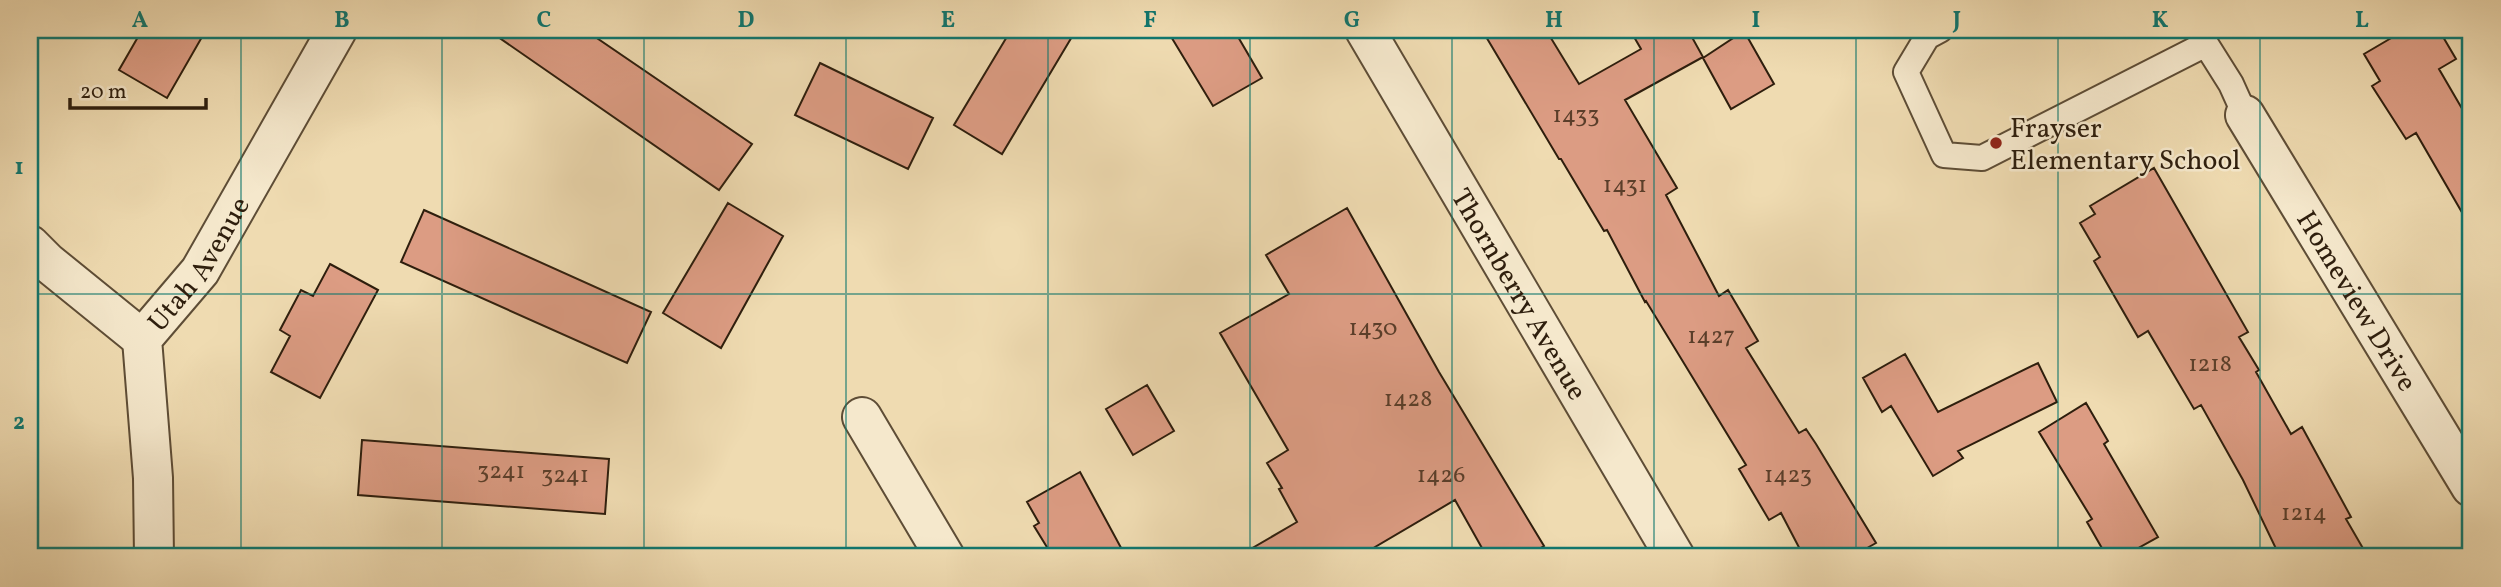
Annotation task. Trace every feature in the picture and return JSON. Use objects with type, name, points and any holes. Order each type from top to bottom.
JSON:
[{"type":"street","name":"Utah Avenue","points":[[154,557],[153,478],[142,339],[200,271],[337,30]]},
{"type":"street","name":"Thornberry Avenue","points":[[1365,30],[1675,557]]},
{"type":"street","name":"Homeview Drive","points":[[2245,115],[2471,488]]},
{"type":"street","points":[[30,245],[142,339]]},
{"type":"street","points":[[862,417],[944,557]]},
{"type":"lane","points":[[1940,30],[1927,37],[1906,72],[1944,155],[1982,158],[2202,37],[2231,84],[2245,115]]},
{"type":"building","points":[[142,30],[206,30],[167,98],[119,70]]},
{"type":"building","points":[[488,30],[585,30],[752,144],[719,190]]},
{"type":"building","points":[[1011,30],[1076,30],[1002,154],[954,125]]},
{"type":"building","points":[[1167,30],[1234,30],[1262,78],[1213,106]]},
{"type":"building","points":[[1482,30],[1546,30],[1579,84],[1641,49],[1630,30],[1688,30],[1703,57],[1625,100],[1677,188],[1666,195],[1719,296],[1728,290],[1758,341],[1746,348],[1799,433],[1806,429],[1816,444],[1876,543],[1851,557],[1804,557],[1781,513],[1769,520],[1739,469],[1746,465],[1645,302],[1607,230],[1604,231],[1559,159]]},
{"type":"building","points":[[2405,30],[2439,30],[2456,59],[2439,69],[2471,124],[2471,228],[2416,133],[2406,139],[2372,86],[2380,81],[2364,54]]},
{"type":"building","points":[[1744,31],[1774,84],[1731,109],[1703,58]]},
{"type":"building","points":[[820,63],[933,118],[908,169],[795,115]]},
{"type":"building","points":[[2154,168],[2248,332],[2239,337],[2259,370],[2256,372],[2291,434],[2302,427],[2351,517],[2346,519],[2368,557],[2280,557],[2243,480],[2201,405],[2194,409],[2148,331],[2138,337],[2094,261],[2100,257],[2080,223],[2095,214],[2090,206]]},
{"type":"building","points":[[728,203],[783,236],[721,348],[663,313]]},
{"type":"building","points":[[1347,208],[1439,372],[1544,546],[1525,557],[1487,557],[1455,500],[1358,557],[1237,557],[1297,522],[1267,463],[1288,450],[1220,333],[1289,294],[1266,255]]},
{"type":"building","points":[[424,210],[651,312],[627,363],[401,262]]},
{"type":"building","points":[[330,264],[378,290],[320,398],[271,372],[290,336],[280,330],[301,290],[313,296]]},
{"type":"building","points":[[1905,354],[1938,412],[2038,363],[2057,402],[1958,451],[1963,458],[1933,476],[1891,406],[1882,412],[1863,378]]},
{"type":"building","points":[[1147,385],[1174,431],[1133,455],[1106,409]]},
{"type":"building","points":[[2086,403],[2108,441],[2104,444],[2158,537],[2122,557],[2107,557],[2087,522],[2092,519],[2039,432]]},
{"type":"building","points":[[362,440],[609,459],[605,514],[358,495]]},
{"type":"building","points":[[1080,472],[1126,557],[1053,557],[1034,526],[1039,523],[1027,502]]},
{"type":"place","name":"Frayser Elementary School","points":[[1996,143]]}]
